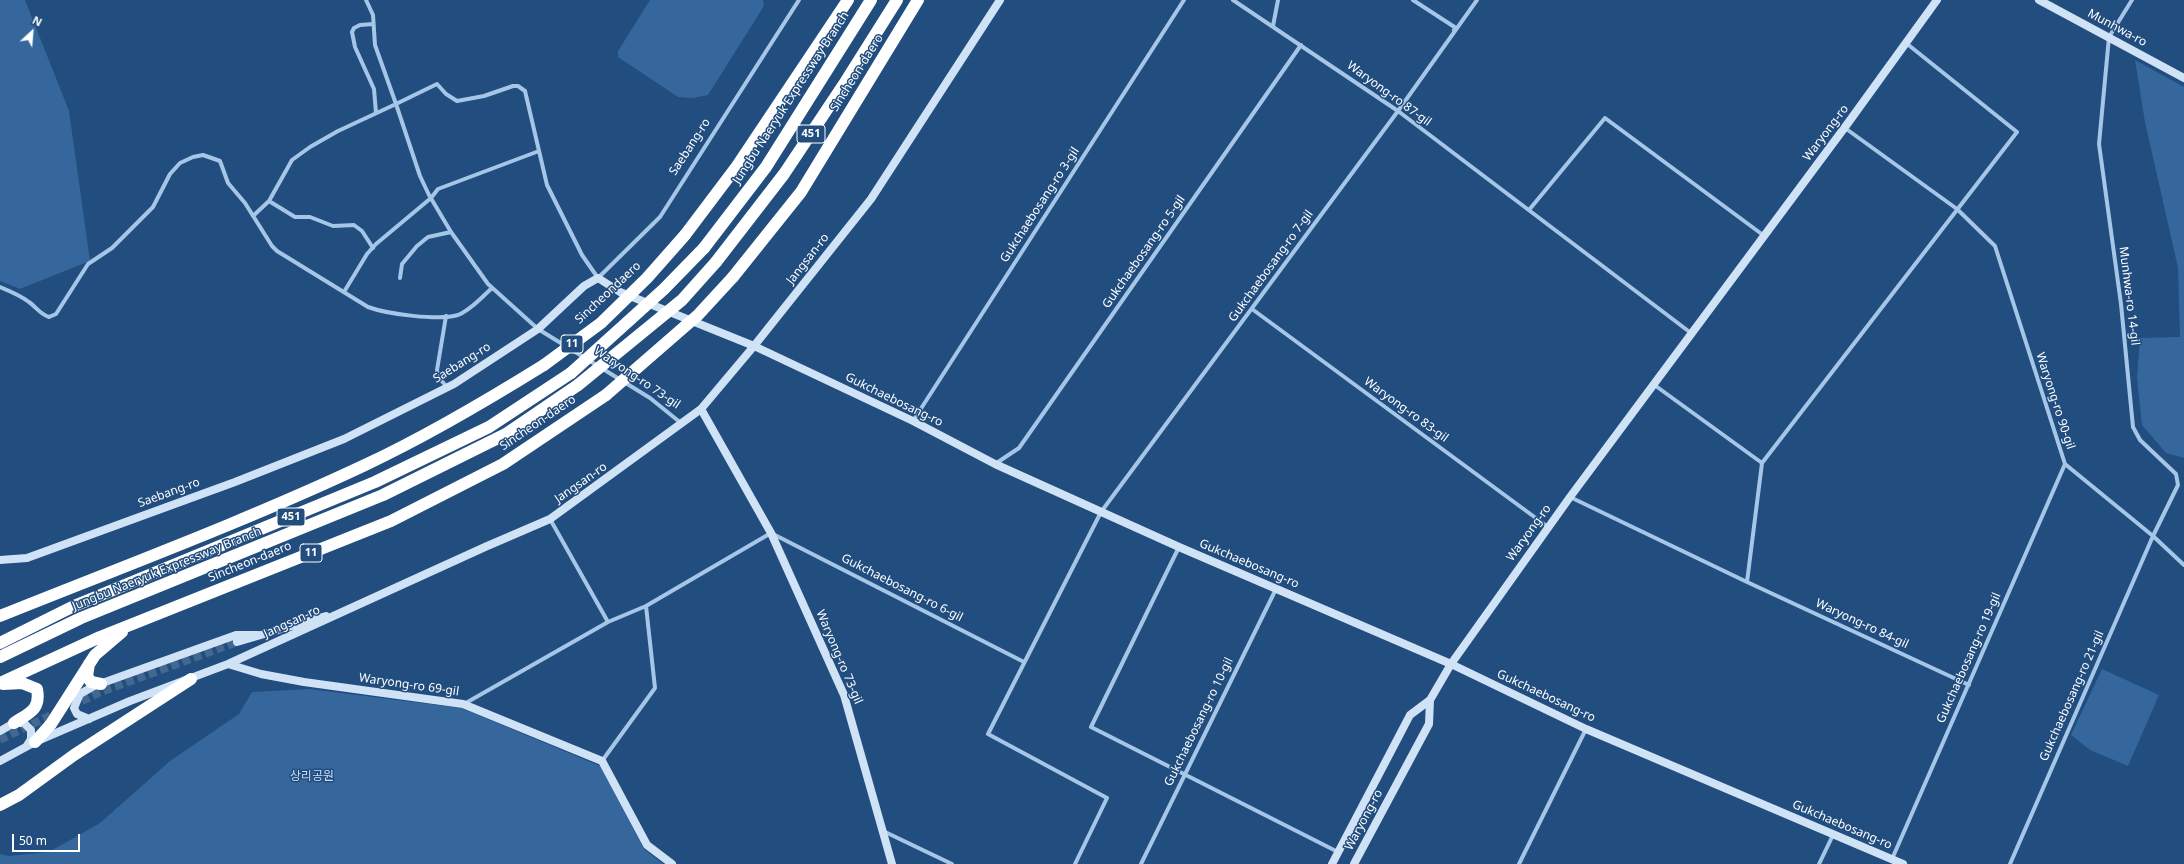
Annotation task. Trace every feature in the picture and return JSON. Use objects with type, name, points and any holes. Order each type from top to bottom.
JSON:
[{"type":"highway","name":"Sincheondaero","points":[[0,616],[215,530],[366,465],[472,410],[544,364],[601,323],[647,278],[685,235],[737,166],[848,0]]},
{"type":"highway","name":"Jungbu Naeryuk Expressway Branch","points":[[0,643],[74,606],[375,482],[490,427],[571,373],[664,289],[704,248],[766,167],[871,0]]},
{"type":"highway","name":"Jungbu Naeryuk Expressway Branch","points":[[0,657],[81,618],[383,495],[506,434],[578,384],[682,300],[716,262],[784,174],[846,81],[897,0]]},
{"type":"highway","name":"Sincheon-daero","points":[[0,684],[40,663],[132,624],[391,521],[503,464],[606,394],[698,316],[733,277],[801,192],[918,0]]},
{"type":"highway","points":[[30,745],[51,724],[95,655],[132,624]]},
{"type":"highway","points":[[89,664],[88,676],[91,682],[101,684]]},
{"type":"highway","points":[[0,806],[19,795],[74,754],[191,678]]},
{"type":"highway","points":[[0,684],[22,683],[37,689],[39,698],[34,711],[14,723]]},
{"type":"main road","name":"Jangsan-ro","points":[[0,761],[30,745],[89,719],[228,664],[485,547],[550,520],[701,409],[754,346],[871,199],[1000,0]]},
{"type":"main road","name":"Waryong-ro","points":[[1332,864],[1410,715],[1430,700],[1451,664],[1548,527],[1763,235],[1845,128],[1937,0]]},
{"type":"main road","name":"Munhwa-ro","points":[[2039,0],[2184,78]]},
{"type":"main road","name":"Saebang-ro","points":[[0,560],[27,558],[235,482],[322,447],[448,388],[538,329],[584,286],[598,278]]},
{"type":"main road","name":"Gukchaebosang-ro","points":[[598,278],[620,292],[754,346],[913,421],[996,464],[1101,512],[1451,664],[1586,729],[1903,864]]},
{"type":"main road","name":"Waryong-ro 73-gil","points":[[701,409],[771,533],[844,695],[892,864]]},
{"type":"main road","points":[[237,642],[350,609]]},
{"type":"main road","points":[[89,719],[77,714],[74,708],[80,694],[101,684],[236,635],[258,635]]},
{"type":"main road","name":"Waryong-ro 69-gil","points":[[228,664],[261,674],[304,682],[463,704],[602,762]]},
{"type":"main road","name":"Waryong-ro","points":[[1354,864],[1429,724],[1430,700]]},
{"type":"main road","points":[[0,731],[14,723],[24,723],[32,730],[30,745]]},
{"type":"main road","points":[[602,762],[647,845],[672,864]]},
{"type":"street","name":"Waryong-ro 73-gil","points":[[366,0],[373,15],[375,45],[420,176],[451,232],[492,288],[538,329],[650,398],[682,423]]},
{"type":"street","name":"Saebang-ro","points":[[598,278],[660,217],[799,0]]},
{"type":"street","name":"Gukchaebosang-ro 3-gil","points":[[913,421],[1184,0]]},
{"type":"street","name":"Waryong-ro 87-gil","points":[[1233,0],[1398,111],[1691,333]]},
{"type":"street","points":[[1273,26],[1278,0]]},
{"type":"street","points":[[1413,0],[1456,28],[1454,30]]},
{"type":"street","name":"Gukchaebosang-ro 7-gil","points":[[1101,512],[1398,111],[1454,30],[1477,0]]},
{"type":"street","points":[[2109,37],[2132,0]]},
{"type":"street","points":[[373,24],[360,25],[354,28],[352,32],[355,47],[374,89],[376,113]]},
{"type":"street","name":"Munhwa-ro 14-gil","points":[[2109,37],[2099,144],[2121,304],[2133,427],[2140,440],[2176,474],[2178,485],[2153,536]]},
{"type":"street","points":[[1747,582],[1762,463],[2018,132],[1906,43]]},
{"type":"street","name":"Gukchaebosang-ro 5-gil","points":[[996,464],[1019,448],[1301,45]]},
{"type":"street","points":[[254,216],[269,201],[292,160],[310,147],[376,113],[437,84],[446,94],[457,101],[518,86],[525,91],[547,185],[582,255],[598,278]]},
{"type":"street","points":[[1529,210],[1605,118],[1763,235]]},
{"type":"street","name":"Waryong-ro 90-gil","points":[[1845,128],[1957,209],[1995,246],[2065,464],[2153,536],[2184,565]]},
{"type":"street","points":[[344,292],[373,248],[431,198],[438,189],[539,151]]},
{"type":"street","points":[[0,287],[24,298],[41,314],[48,317],[56,314],[88,264],[112,248],[126,236],[153,207],[170,174],[180,163],[193,157],[203,156],[220,161],[228,183],[246,203],[277,251],[368,307],[379,311],[427,317],[458,315],[476,303],[492,288]]},
{"type":"street","points":[[269,201],[295,217],[310,217],[333,226],[354,225],[362,231],[373,248]]},
{"type":"street","points":[[400,278],[402,264],[417,246],[428,237],[451,232]]},
{"type":"street","name":"Waryong-ro 83-gil","points":[[1252,309],[1548,527]]},
{"type":"street","points":[[446,316],[437,370],[438,377],[448,388]]},
{"type":"street","points":[[1653,384],[1762,463]]},
{"type":"street","name":"Gukchaebosang-ro 19-gil","points":[[1892,859],[2065,464]]},
{"type":"street","name":"Waryong-ro 84-gil","points":[[1570,497],[1747,582],[1969,685]]},
{"type":"street","points":[[1076,864],[1107,798],[988,734],[1101,512]]},
{"type":"street","points":[[550,520],[608,622]]},
{"type":"street","points":[[463,704],[608,622],[646,606],[771,533]]},
{"type":"street","name":"Gukchaebosang-ro 6-gil","points":[[771,533],[1024,662]]},
{"type":"street","name":"Gukchaebosang-ro 21-gil","points":[[2010,864],[2153,536]]},
{"type":"street","points":[[1179,547],[1091,727],[1184,774]]},
{"type":"street","points":[[0,565],[16,559]]},
{"type":"street","name":"Gukchaebosang-ro 10-gil","points":[[1141,864],[1276,589]]},
{"type":"street","points":[[602,762],[655,688],[646,606]]},
{"type":"street","points":[[1519,864],[1586,729]]},
{"type":"street","name":"Waryong-ro","points":[[1184,774],[1338,852]]},
{"type":"street","points":[[883,831],[952,864]]},
{"type":"street","points":[[1819,864],[1833,835]]},
{"type":"green space","points":[[0,0],[25,0],[69,111],[90,261],[20,289],[0,281]]},
{"type":"green space","points":[[650,0],[763,0],[764,6],[708,95],[693,98],[678,97],[618,57],[618,51]]},
{"type":"green space","points":[[2135,60],[2184,87],[2184,458],[2166,453],[2142,425],[2137,378],[2140,338],[2180,337],[2178,268],[2145,122]]},
{"type":"green space","points":[[2102,669],[2159,695],[2128,766],[2090,750],[2071,735]]},
{"type":"green space","name":"상리공원","points":[[309,689],[461,708],[600,766],[644,849],[663,864],[0,864],[0,854],[9,856],[49,852],[100,823],[170,761],[239,714],[252,692]]},
{"type":"tunnel","points":[[71,706],[101,692],[237,642]]},
{"type":"tunnel","points":[[0,740],[59,711]]}]
